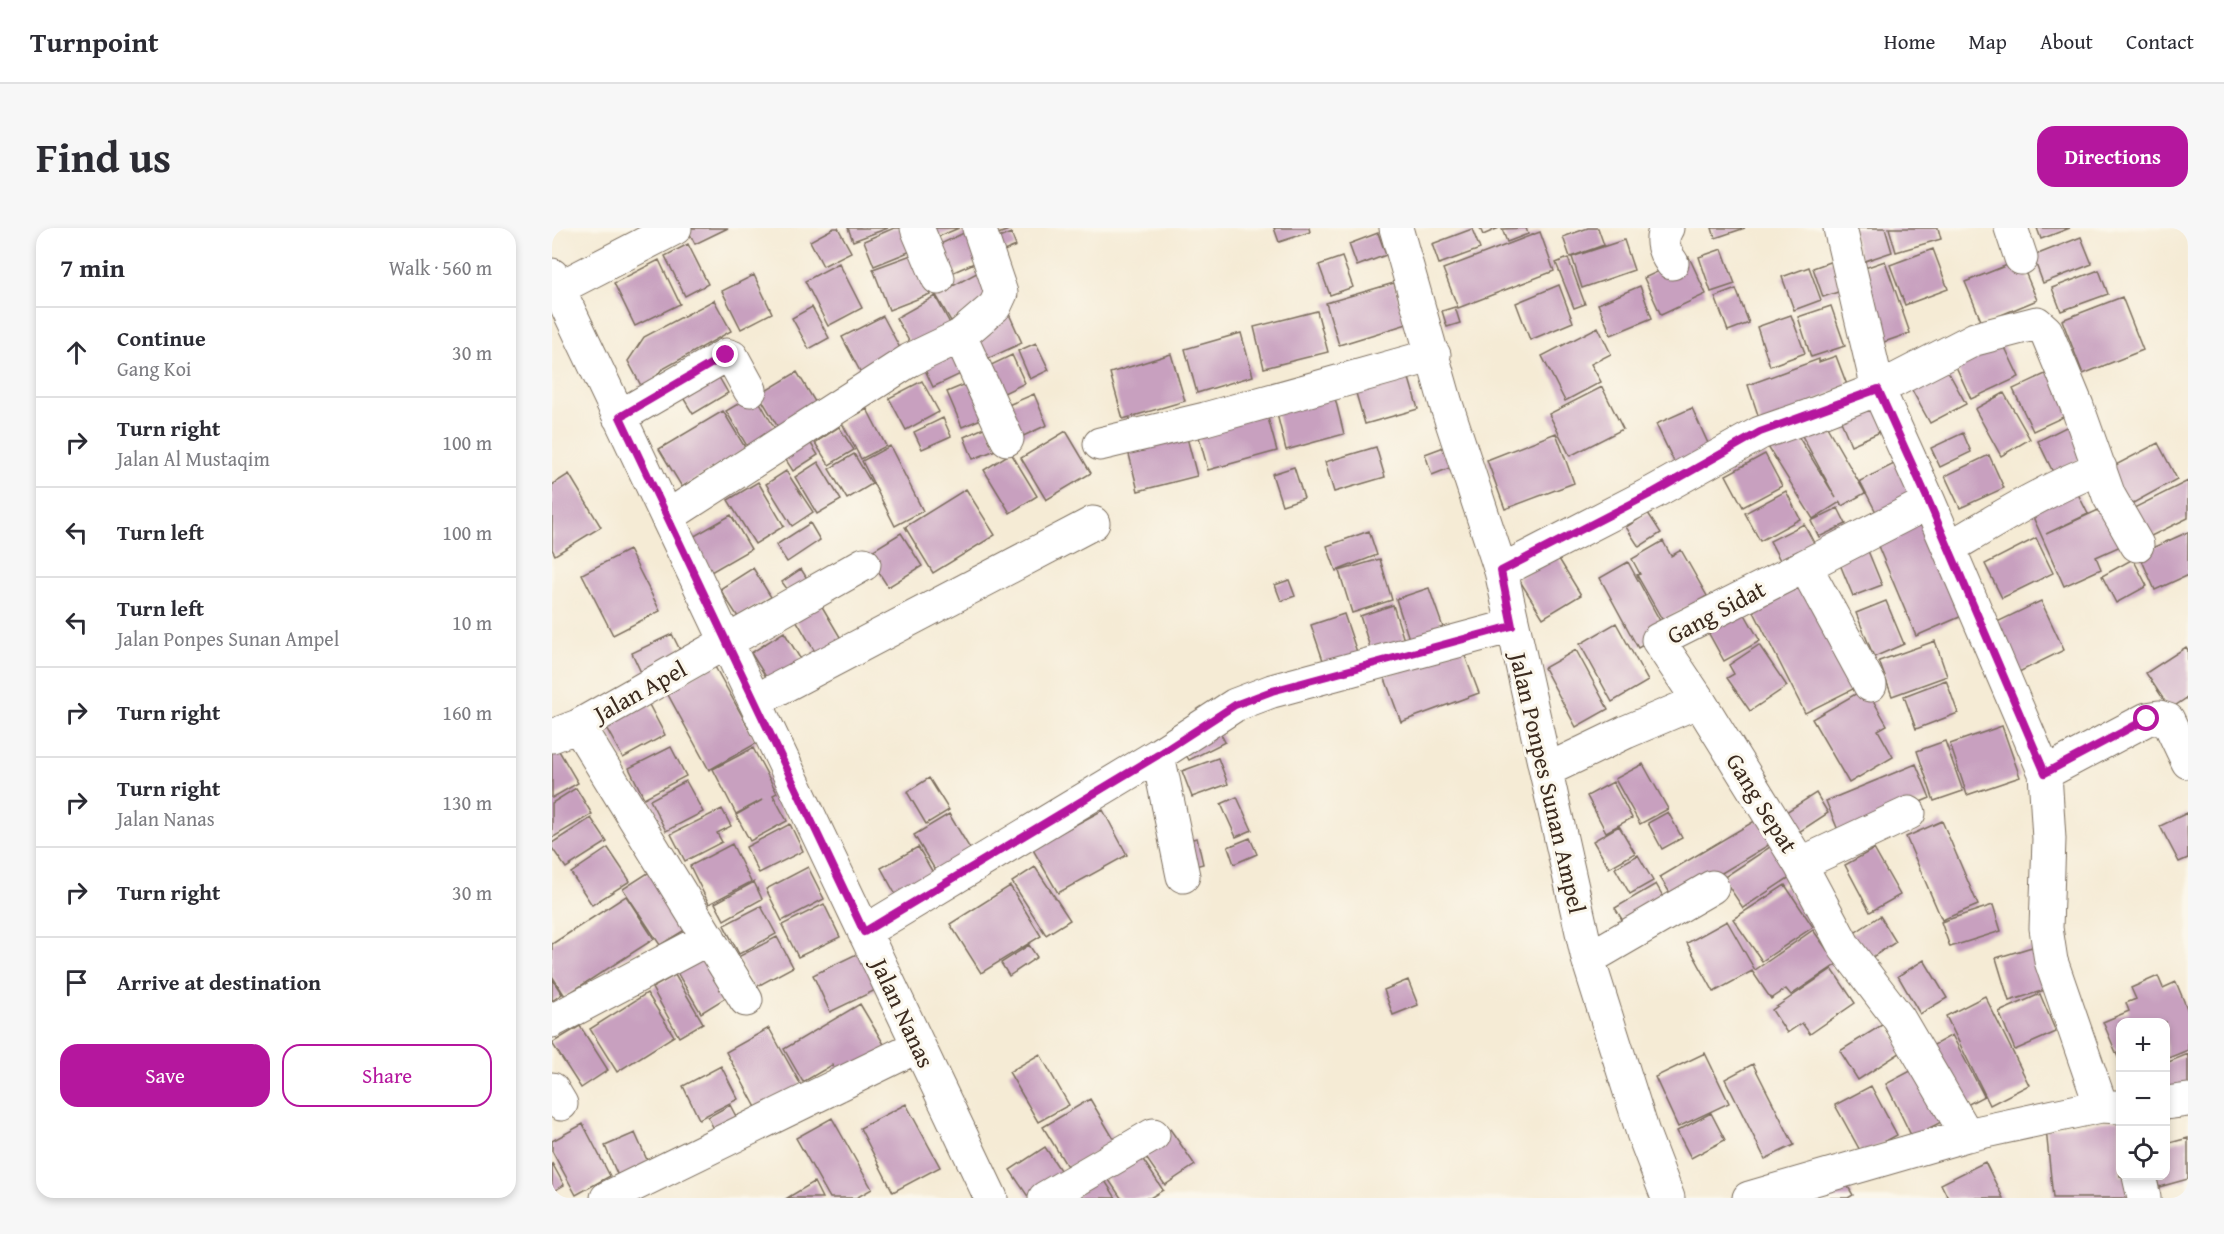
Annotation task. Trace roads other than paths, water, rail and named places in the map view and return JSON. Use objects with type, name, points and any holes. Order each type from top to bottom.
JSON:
[{"type":"street","points":[[555,281],[675,228]]},
{"type":"street","points":[[917,228],[938,278]]},
{"type":"street","points":[[667,517],[910,360],[960,336],[995,306],[1000,293],[980,228]]},
{"type":"street","name":"Jalan Ponpes Sunan Ampel","points":[[1396,228],[1434,355],[1446,404],[1501,571],[1588,959],[1643,1133],[1668,1198]]},
{"type":"street","points":[[1666,228],[1663,234],[1663,247],[1672,263]]},
{"type":"street","points":[[1749,1198],[1967,1135],[2111,1106],[2051,961],[2046,928],[2049,839],[2045,773],[1878,389],[1840,228]]},
{"type":"street","name":"Jalan Nanas","points":[[555,281],[991,1198]]},
{"type":"street","points":[[1501,571],[1654,492],[1760,432],[1878,389],[1975,339],[2037,323],[2046,331],[2109,495],[2137,545]]},
{"type":"street","points":[[960,336],[1007,439]]},
{"type":"street","points":[[620,417],[726,355],[732,357],[750,390]]},
{"type":"street","points":[[1100,444],[1205,419],[1434,355]]},
{"type":"street","points":[[1949,548],[2023,505],[2100,468]]},
{"type":"street","name":"Gang Sidat","points":[[1699,701],[1658,640],[1929,502]]},
{"type":"street","points":[[755,701],[1093,523]]},
{"type":"street","name":"Jalan Apel","points":[[565,731],[727,643],[864,564]]},
{"type":"street","points":[[1804,566],[1870,685]]},
{"type":"street","points":[[864,932],[1158,755],[1235,705],[1272,691],[1512,626]]},
{"type":"street","points":[[1547,770],[1626,732],[1699,701]]},
{"type":"street","name":"Gang Sepat","points":[[1699,701],[1800,864],[1909,813]]},
{"type":"street","points":[[2045,773],[2147,719],[2178,713],[2188,762]]},
{"type":"street","points":[[565,731],[709,938],[746,1000]]},
{"type":"street","points":[[1158,755],[1183,876]]},
{"type":"street","points":[[1800,864],[1845,948],[1899,1019],[1967,1135]]},
{"type":"street","points":[[1588,959],[1712,887]]},
{"type":"street","points":[[552,1021],[709,938]]},
{"type":"street","points":[[607,1198],[918,1046]]},
{"type":"street","points":[[2170,1102],[2188,1100]]},
{"type":"street","points":[[1045,1198],[1153,1135]]},
{"type":"street","points":[[2140,1180],[2144,1198]]}]
